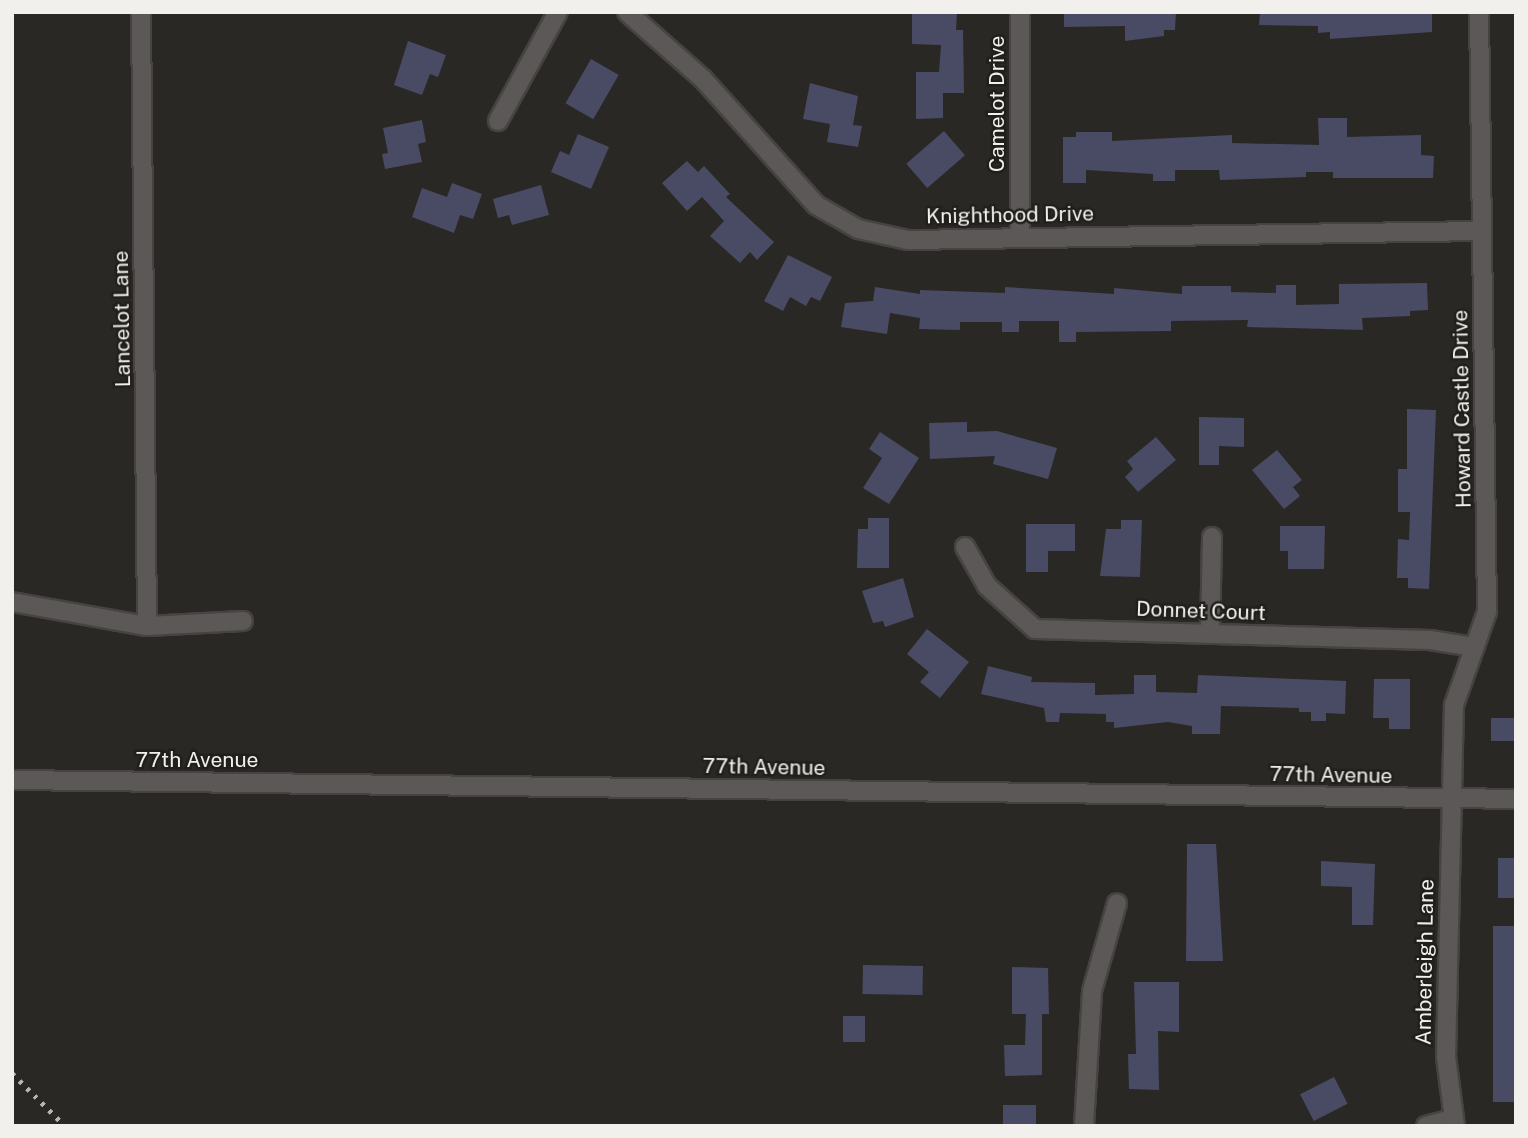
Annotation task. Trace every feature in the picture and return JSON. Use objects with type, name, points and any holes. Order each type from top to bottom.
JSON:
[{"type":"street","name":"Lancelot Lane","points":[[141,12],[147,626]]},
{"type":"street","points":[[498,121],[558,12]]},
{"type":"street","name":"Knighthood Drive","points":[[626,12],[703,79],[779,169],[827,211],[858,229],[908,240],[1482,230]]},
{"type":"street","name":"Camelot Drive","points":[[1020,12],[1020,238]]},
{"type":"street","name":"Howard Castle Drive","points":[[1451,799],[1454,705],[1487,612],[1479,12]]},
{"type":"street","points":[[1210,635],[1212,537]]},
{"type":"street","name":"Donnet Court","points":[[965,547],[987,586],[1035,629],[1430,640],[1474,647]]},
{"type":"street","points":[[12,602],[147,626],[243,621]]},
{"type":"street","name":"77th Avenue","points":[[12,780],[1516,799]]},
{"type":"street","name":"Amberleigh Lane","points":[[1451,799],[1446,1056],[1454,1123]]},
{"type":"street","points":[[1084,1126],[1084,1069],[1093,991],[1116,903]]},
{"type":"street","points":[[1426,1126],[1454,1123]]},
{"type":"building","points":[[912,12],[957,12],[956,30],[963,30],[964,93],[943,93],[943,118],[916,119],[916,72],[939,72],[941,45],[912,44]]},
{"type":"building","points":[[1064,12],[1176,12],[1175,30],[1164,30],[1164,36],[1125,41],[1125,26],[1064,27]]},
{"type":"building","points":[[1260,12],[1432,12],[1432,32],[1330,39],[1330,32],[1318,33],[1318,26],[1259,25]]},
{"type":"building","points":[[408,41],[446,55],[438,77],[430,74],[422,95],[394,85]]},
{"type":"building","points":[[591,59],[619,75],[593,119],[566,103]]},
{"type":"building","points":[[810,83],[858,96],[853,125],[862,126],[858,147],[827,142],[830,124],[803,119]]},
{"type":"building","points":[[1318,118],[1347,118],[1347,137],[1421,135],[1421,155],[1434,156],[1433,178],[1333,178],[1333,172],[1306,172],[1306,177],[1220,180],[1219,170],[1175,170],[1175,181],[1153,181],[1153,174],[1086,170],[1086,183],[1063,183],[1063,137],[1076,137],[1076,132],[1112,132],[1112,141],[1232,135],[1232,143],[1319,145]]},
{"type":"building","points":[[422,120],[426,142],[418,144],[422,162],[385,169],[382,154],[388,153],[383,128]]},
{"type":"building","points":[[944,131],[965,155],[927,188],[906,164]]},
{"type":"building","points":[[578,134],[609,147],[591,189],[551,172],[560,151],[569,155]]},
{"type":"building","points":[[687,161],[698,172],[704,166],[730,194],[726,197],[774,242],[757,260],[750,252],[740,263],[710,236],[724,221],[702,197],[687,211],[662,183]]},
{"type":"building","points":[[452,183],[482,194],[473,219],[460,215],[454,233],[412,217],[422,188],[447,197]]},
{"type":"building","points":[[541,185],[549,215],[512,225],[509,215],[498,218],[493,199]]},
{"type":"building","points":[[788,255],[832,277],[820,301],[811,297],[806,306],[790,297],[783,311],[764,301]]},
{"type":"building","points":[[1427,283],[1428,310],[1410,311],[1410,316],[1362,318],[1363,330],[1247,327],[1248,320],[1171,321],[1171,331],[1076,332],[1076,342],[1059,342],[1059,321],[1019,321],[1019,332],[1002,332],[1002,322],[960,322],[960,330],[919,329],[920,318],[890,313],[887,334],[841,327],[845,303],[873,301],[875,287],[920,294],[920,290],[1005,293],[1005,287],[1114,294],[1114,288],[1182,294],[1182,286],[1231,286],[1231,292],[1276,293],[1276,285],[1296,285],[1296,305],[1339,304],[1339,284]]},
{"type":"building","points":[[1407,409],[1436,410],[1429,589],[1408,588],[1408,578],[1397,578],[1398,539],[1409,540],[1410,512],[1398,512],[1398,469],[1407,469]]},
{"type":"building","points":[[1199,417],[1244,418],[1244,447],[1219,446],[1219,465],[1199,465]]},
{"type":"building","points":[[967,422],[967,432],[997,431],[1057,448],[1048,479],[993,464],[995,456],[930,459],[929,423]]},
{"type":"building","points":[[880,432],[919,458],[889,504],[863,488],[882,458],[869,449]]},
{"type":"building","points":[[1156,437],[1176,460],[1138,492],[1125,477],[1133,469],[1127,461]]},
{"type":"building","points":[[1277,450],[1302,480],[1293,487],[1300,496],[1284,509],[1252,470]]},
{"type":"building","points":[[868,518],[889,518],[889,568],[857,568],[858,529],[868,529]]},
{"type":"building","points":[[1121,520],[1142,520],[1140,577],[1100,576],[1106,529],[1121,529]]},
{"type":"building","points":[[1026,524],[1075,524],[1075,551],[1048,551],[1048,572],[1026,572]]},
{"type":"building","points":[[1280,526],[1325,526],[1324,569],[1288,569],[1288,551],[1280,551]]},
{"type":"building","points":[[903,578],[914,617],[885,627],[883,621],[873,623],[862,591]]},
{"type":"building","points":[[927,629],[969,662],[940,698],[920,682],[929,672],[907,654]]},
{"type":"building","points":[[988,666],[1032,677],[1031,682],[1095,683],[1095,695],[1134,694],[1134,675],[1156,675],[1156,692],[1197,693],[1198,675],[1346,681],[1345,714],[1326,713],[1326,721],[1311,721],[1311,712],[1299,712],[1299,708],[1221,706],[1220,734],[1192,734],[1192,726],[1168,722],[1114,728],[1114,722],[1106,722],[1106,714],[1060,713],[1059,722],[1046,722],[1044,708],[981,694]]},
{"type":"building","points":[[1374,679],[1410,679],[1410,729],[1389,729],[1389,718],[1373,718]]},
{"type":"building","points":[[1491,718],[1516,718],[1516,741],[1491,741]]},
{"type":"building","points":[[1187,844],[1216,844],[1223,961],[1186,961]]},
{"type":"building","points":[[1498,858],[1516,858],[1516,898],[1498,898]]},
{"type":"building","points":[[1321,861],[1375,864],[1373,925],[1352,925],[1352,887],[1321,886]]},
{"type":"building","points":[[1493,926],[1516,926],[1516,1102],[1493,1102]]},
{"type":"building","points":[[863,965],[923,966],[922,995],[862,994]]},
{"type":"building","points":[[1012,967],[1048,968],[1049,1014],[1042,1014],[1042,1075],[1005,1076],[1004,1045],[1025,1045],[1026,1014],[1012,1014]]},
{"type":"building","points":[[1134,982],[1179,982],[1179,1032],[1158,1031],[1159,1090],[1129,1089],[1128,1054],[1136,1054]]},
{"type":"building","points":[[843,1016],[865,1016],[865,1042],[843,1042]]},
{"type":"building","points":[[1334,1077],[1348,1104],[1314,1121],[1300,1094]]},
{"type":"building","points":[[1003,1105],[1036,1105],[1036,1126],[1003,1126]]},
{"type":"railway","points":[[12,1073],[65,1126]]}]
